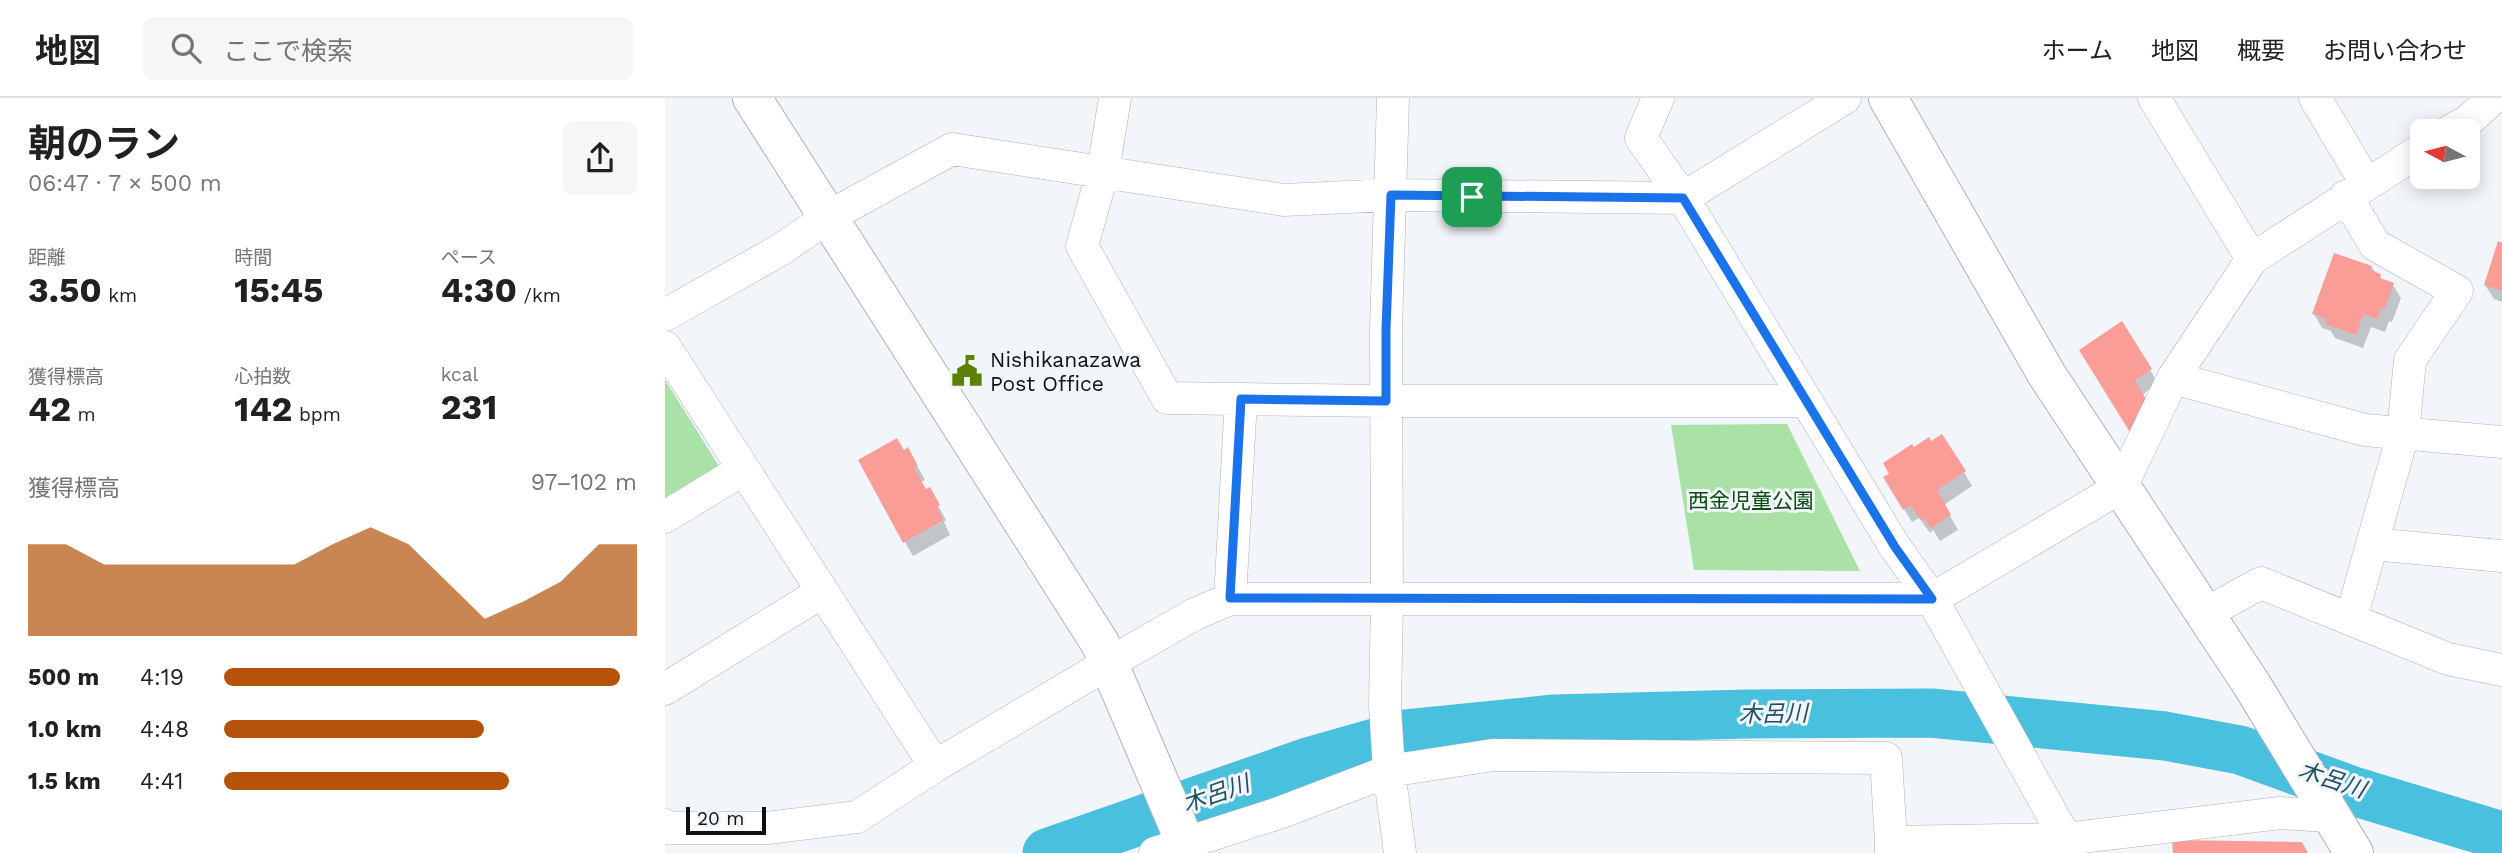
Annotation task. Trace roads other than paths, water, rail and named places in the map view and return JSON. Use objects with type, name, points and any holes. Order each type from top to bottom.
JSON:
[{"type":"street","points":[[752,98],[1100,643],[1156,775],[1176,845],[1279,813],[1389,764],[1493,755],[1886,758],[1891,848],[2066,846],[2325,805]]},
{"type":"street","points":[[1115,98],[1103,171],[1082,246],[1167,398],[1806,401]]},
{"type":"street","points":[[1393,98],[1386,330],[1385,706],[1400,853]]},
{"type":"street","points":[[1658,98],[1641,138],[1683,198],[1895,547],[1932,599],[2015,747],[2066,846]]},
{"type":"street","points":[[665,315],[780,250],[828,217],[952,149],[1285,200],[1391,195],[1683,198],[1845,98]]},
{"type":"street","points":[[1888,98],[2047,375],[2252,685],[2354,853]]},
{"type":"street","points":[[2154,98],[2252,259]]},
{"type":"street","points":[[2315,98],[2356,190],[2375,245],[2456,291],[2410,360],[2403,434],[2351,619]]},
{"type":"street","points":[[2470,119],[2493,98]]},
{"type":"street","points":[[665,825],[668,828],[767,828],[857,817],[935,766],[1109,663],[1195,614],[1230,598],[1664,601],[1932,599],[2121,487],[2173,378],[2252,259],[2410,156]]},
{"type":"street","points":[[665,347],[935,766]]},
{"type":"street","points":[[2173,378],[2365,430],[2502,442]]},
{"type":"street","points":[[1230,598],[1241,399]]},
{"type":"street","points":[[665,517],[742,470]]},
{"type":"street","points":[[2372,544],[2502,556]]},
{"type":"street","points":[[2204,614],[2261,583],[2448,659],[2502,670]]},
{"type":"street","points":[[665,689],[822,592]]},
{"type":"waterway","name":"木呂川","points":[[1047,853],[1311,761],[1406,734],[1554,719],[1748,714],[1931,713],[2165,736],[2240,750],[2356,792],[2502,836]]},
{"type":"place","name":"Nishikanazawa Post Office","points":[[967,371]]},
{"type":"park label","name":"西金児童公園","points":[[1751,500]]}]
